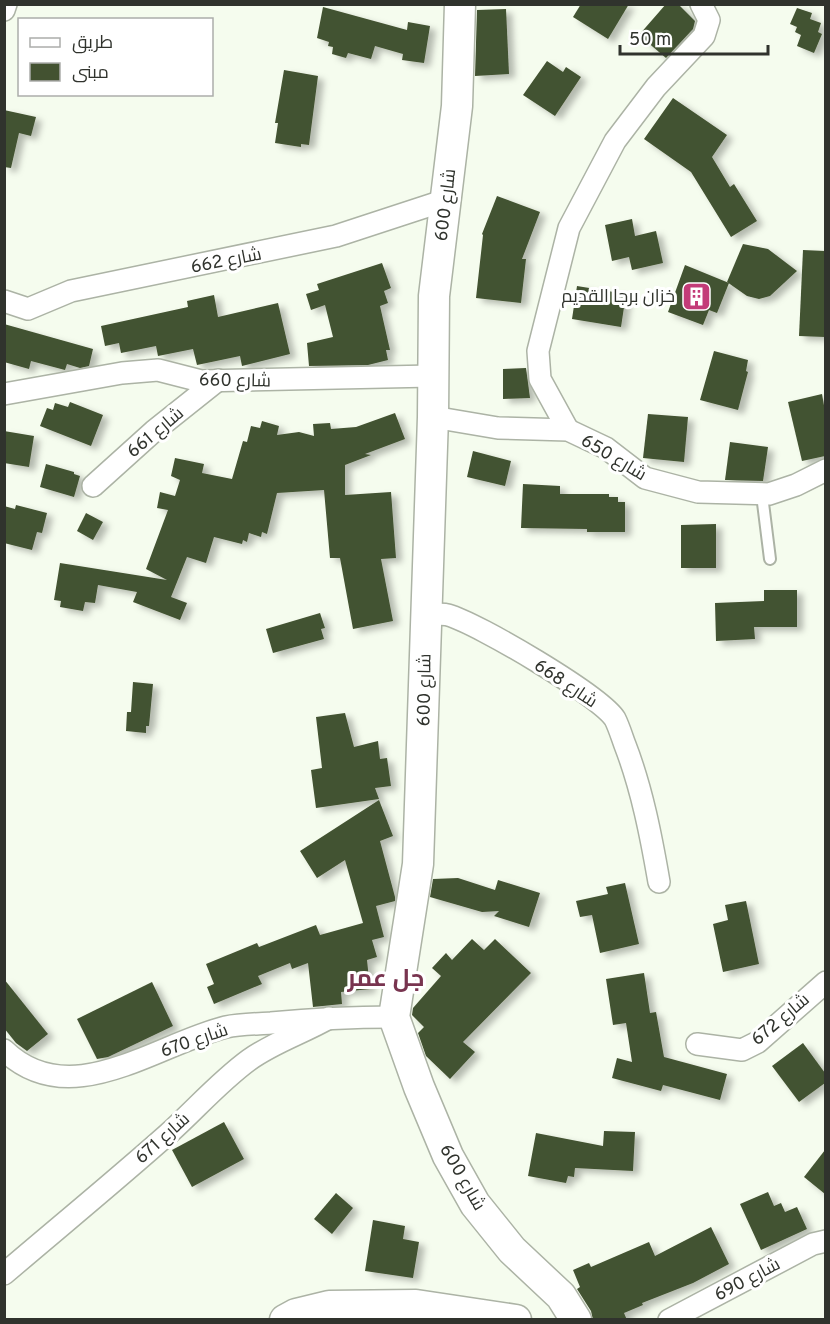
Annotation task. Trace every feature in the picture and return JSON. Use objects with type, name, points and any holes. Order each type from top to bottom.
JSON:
[{"type":"main road","name":"شارع 600","points":[[460,4],[457,106],[434,296],[433,417],[418,864],[394,1017],[419,1087],[448,1156],[475,1203],[512,1250],[561,1296],[576,1320]]},
{"type":"main road","points":[[285,1320],[296,1314],[329,1306],[516,1320]]},
{"type":"street","points":[[4,10],[6,4]]},
{"type":"street","points":[[568,430],[540,379],[538,351],[569,228],[615,141],[656,87],[704,36],[709,21],[701,4]]},
{"type":"street","name":"شارع 662","points":[[4,301],[28,309],[71,291],[336,236],[446,200]]},
{"type":"street","name":"شارع 660","points":[[4,394],[133,372],[158,370],[189,379],[218,380],[432,376]]},
{"type":"street","name":"شارع 661","points":[[93,486],[154,430],[218,380]]},
{"type":"street","name":"شارع 650","points":[[433,417],[498,428],[568,430],[606,448],[645,478],[698,492],[762,495],[796,484],[825,470]]},
{"type":"street","name":"شارع 668","points":[[425,615],[447,615],[481,630],[543,665],[591,697],[614,718],[630,757],[648,822],[659,882]]},
{"type":"street","name":"شارع 672","points":[[697,1044],[742,1050],[758,1042],[825,982]]},
{"type":"street","name":"شارع 670","points":[[4,1050],[29,1069],[47,1075],[84,1076],[113,1069],[227,1027],[329,1018],[394,1017]]},
{"type":"street","name":"شارع 671","points":[[4,1274],[170,1133],[227,1078],[274,1044],[329,1018]]},
{"type":"street","name":"شارع 690","points":[[669,1320],[813,1244],[825,1241]]},
{"type":"lane","points":[[762,495],[770,559]]},
{"type":"building","points":[[581,4],[629,4],[608,39],[573,17]]},
{"type":"building","points":[[666,4],[678,4],[695,21],[693,29],[666,58],[639,35]]},
{"type":"building","points":[[323,7],[407,30],[408,22],[430,26],[424,63],[402,60],[403,54],[375,46],[371,59],[348,53],[346,58],[332,54],[333,47],[328,46],[329,42],[317,38]]},
{"type":"building","points":[[797,8],[812,13],[810,19],[821,23],[818,32],[822,34],[814,53],[797,46],[801,35],[795,32],[797,27],[790,24]]},
{"type":"building","points":[[506,9],[509,74],[475,76],[477,10]]},
{"type":"building","points":[[547,61],[563,72],[566,67],[581,77],[555,116],[523,95]]},
{"type":"building","points":[[284,70],[318,76],[309,145],[301,144],[301,147],[275,143],[278,123],[275,123]]},
{"type":"building","points":[[673,98],[727,135],[712,157],[730,187],[734,184],[757,221],[731,237],[691,172],[644,139]]},
{"type":"building","points":[[4,110],[36,117],[31,136],[19,133],[11,168],[4,167]]},
{"type":"building","points":[[497,196],[540,212],[522,259],[526,259],[521,303],[476,298],[482,234]]},
{"type":"building","points":[[632,219],[635,236],[656,231],[663,263],[632,270],[629,257],[612,261],[605,225]]},
{"type":"building","points":[[743,244],[768,249],[797,271],[770,296],[759,299],[747,296],[727,282]]},
{"type":"building","points":[[803,250],[825,251],[825,337],[799,336]]},
{"type":"building","points":[[382,263],[391,288],[384,291],[388,303],[380,306],[390,350],[386,350],[388,360],[368,365],[309,366],[307,343],[333,337],[325,305],[311,310],[306,294],[319,290],[317,284]]},
{"type":"building","name":"خزان برجا القديم","points":[[685,265],[729,283],[717,313],[709,310],[703,325],[668,312]]},
{"type":"building","points":[[577,286],[626,294],[621,327],[572,319]]},
{"type":"building","points":[[214,295],[218,317],[278,303],[290,354],[242,366],[240,356],[197,365],[193,349],[158,356],[156,346],[121,353],[119,343],[105,346],[101,326],[188,307],[187,301]]},
{"type":"building","points":[[4,324],[93,349],[89,366],[80,368],[67,364],[65,370],[31,361],[29,369],[4,362]]},
{"type":"building","points":[[714,351],[748,360],[746,371],[748,372],[738,410],[700,400]]},
{"type":"building","points":[[526,368],[530,398],[503,399],[503,369]]},
{"type":"building","points":[[822,394],[825,411],[825,456],[802,461],[788,402]]},
{"type":"building","points":[[70,402],[103,415],[91,446],[40,426],[47,408],[53,410],[55,403],[68,407]]},
{"type":"building","points":[[395,413],[405,439],[365,454],[371,455],[345,465],[345,495],[391,492],[396,558],[381,559],[393,621],[353,629],[340,558],[330,558],[324,490],[277,493],[267,534],[262,532],[261,537],[249,533],[247,542],[243,540],[242,544],[214,537],[206,563],[187,557],[171,597],[187,603],[180,620],[133,602],[137,592],[98,585],[95,603],[85,602],[83,611],[60,607],[61,601],[54,600],[60,563],[167,580],[146,569],[168,510],[157,508],[160,492],[175,496],[180,480],[171,476],[175,458],[204,464],[202,473],[232,479],[243,441],[247,442],[251,426],[260,428],[262,421],[279,426],[277,435],[299,432],[314,436],[313,424],[330,423],[331,429],[356,427]]},
{"type":"building","points":[[648,414],[688,417],[684,462],[643,458]]},
{"type":"building","points":[[4,431],[34,436],[29,467],[4,463]]},
{"type":"building","points":[[730,442],[768,447],[763,481],[725,480]]},
{"type":"building","points":[[473,451],[511,461],[505,486],[467,477]]},
{"type":"building","points":[[46,464],[80,476],[74,497],[40,487]]},
{"type":"building","points":[[523,484],[560,486],[560,494],[609,494],[609,497],[618,497],[618,502],[625,502],[625,532],[521,528]]},
{"type":"building","points":[[16,505],[47,513],[42,533],[37,532],[32,550],[4,543],[4,506],[15,509]]},
{"type":"building","points":[[86,513],[103,522],[93,540],[77,531]]},
{"type":"building","points":[[716,524],[716,568],[681,568],[681,525]]},
{"type":"building","points":[[764,590],[797,590],[797,627],[754,627],[755,639],[716,641],[715,603],[764,601]]},
{"type":"building","points":[[320,613],[325,628],[321,629],[324,639],[273,653],[266,629]]},
{"type":"building","points":[[133,682],[153,684],[149,726],[146,726],[146,733],[126,731],[127,712],[131,712]]},
{"type":"building","points":[[345,713],[354,747],[378,741],[380,759],[387,758],[391,786],[375,788],[379,799],[316,808],[311,770],[322,768],[316,717]]},
{"type":"building","points":[[379,800],[393,836],[380,841],[395,901],[376,906],[384,937],[372,940],[377,957],[367,960],[370,989],[341,992],[342,1004],[313,1007],[308,963],[292,969],[290,963],[258,976],[262,984],[214,1004],[207,987],[214,984],[206,964],[257,943],[259,947],[316,925],[320,935],[363,923],[345,860],[317,878],[300,851]]},
{"type":"building","points":[[458,878],[495,890],[498,880],[540,893],[529,927],[494,916],[499,911],[482,912],[430,897],[433,879]]},
{"type":"building","points":[[625,883],[639,944],[600,953],[592,915],[580,917],[576,901],[608,894],[606,887]]},
{"type":"building","points":[[746,901],[759,964],[723,972],[713,924],[728,920],[725,905]]},
{"type":"building","points":[[472,939],[484,950],[495,939],[531,973],[463,1042],[475,1052],[450,1079],[426,1056],[418,1033],[424,1027],[412,1015],[413,1008],[441,976],[432,968],[446,953],[452,960]]},
{"type":"building","points":[[644,973],[650,1013],[656,1012],[664,1057],[727,1074],[720,1100],[663,1085],[661,1091],[612,1078],[617,1058],[632,1062],[626,1023],[613,1025],[606,979]]},
{"type":"building","points":[[4,979],[48,1034],[27,1051],[16,1043],[4,1028]]},
{"type":"building","points":[[152,982],[173,1026],[108,1057],[97,1059],[77,1019]]},
{"type":"building","points":[[803,1043],[825,1073],[825,1083],[799,1102],[772,1066]]},
{"type":"building","points":[[224,1122],[244,1159],[192,1187],[172,1150]]},
{"type":"building","points":[[604,1131],[635,1132],[633,1171],[575,1168],[574,1177],[568,1176],[566,1183],[528,1176],[536,1133],[603,1146]]},
{"type":"building","points":[[825,1150],[825,1194],[804,1177]]},
{"type":"building","points":[[768,1192],[774,1206],[781,1203],[785,1212],[797,1207],[807,1229],[761,1250],[740,1204]]},
{"type":"building","points":[[336,1193],[353,1208],[332,1234],[314,1219]]},
{"type":"building","points":[[373,1220],[405,1226],[403,1239],[419,1242],[413,1278],[365,1271]]},
{"type":"building","points":[[711,1227],[729,1264],[693,1283],[642,1303],[643,1305],[624,1313],[627,1320],[593,1320],[591,1311],[577,1289],[580,1287],[573,1270],[589,1263],[591,1267],[649,1242],[655,1256]]},
{"type":"place","name":"خزان برجا القديم","points":[[696,296]]},
{"type":"district","name":"جل عمر","points":[[386,978]]}]
